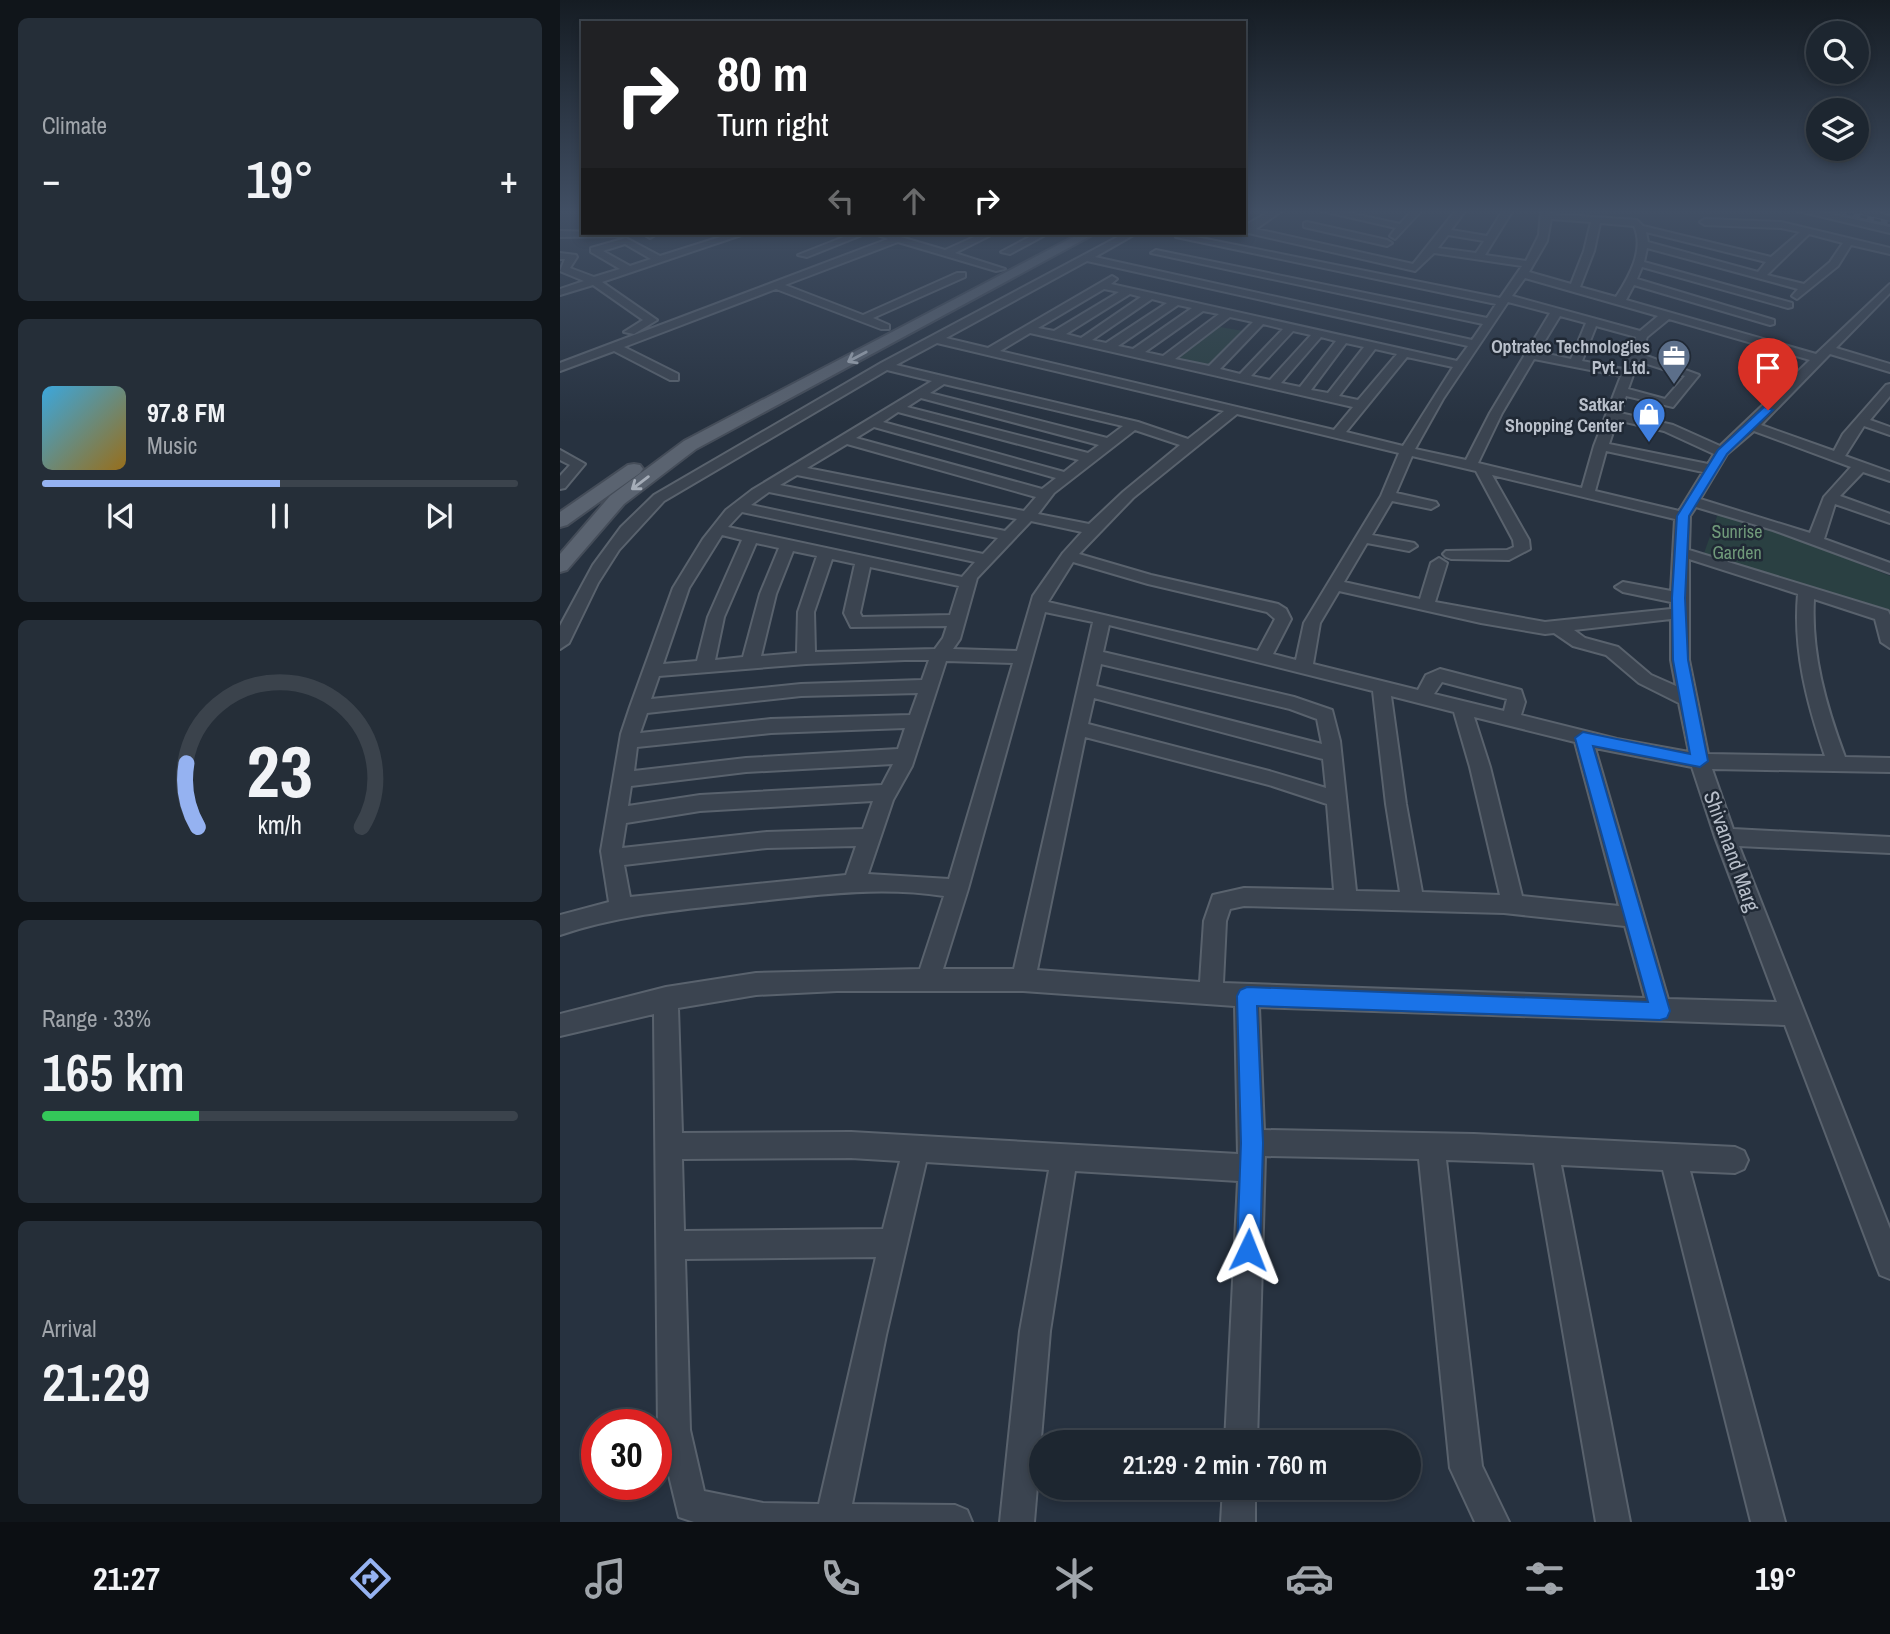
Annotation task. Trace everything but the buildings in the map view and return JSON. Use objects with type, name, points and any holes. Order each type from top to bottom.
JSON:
[{"type":"main road","points":[[560,521],[639,465],[799,371],[976,281]]},
{"type":"main road","points":[[560,566],[617,500],[691,445],[1000,281]]},
{"type":"street","points":[[560,292],[594,281]]},
{"type":"street","points":[[560,354],[570,354],[640,328],[651,320],[594,281]]},
{"type":"street","points":[[560,367],[786,281]]},
{"type":"street","points":[[864,318],[947,281]]},
{"type":"street","points":[[560,643],[599,564],[642,511],[686,480],[884,366],[1043,281]]},
{"type":"street","points":[[990,352],[1108,281]]},
{"type":"street","points":[[1188,281],[1476,344]]},
{"type":"street","points":[[1292,281],[1491,322]]},
{"type":"street","points":[[1412,281],[1558,311],[1642,335]]},
{"type":"street","points":[[1303,668],[1312,623],[1388,496],[1407,450],[1437,399],[1518,281]]},
{"type":"street","points":[[1559,281],[1749,338],[1890,368]]},
{"type":"street","points":[[1575,287],[1577,281]]},
{"type":"street","points":[[1620,300],[1632,281]]},
{"type":"street","points":[[1632,281],[1770,322]]},
{"type":"street","points":[[1702,281],[1788,305]]},
{"type":"street","points":[[1781,281],[1805,288]]},
{"type":"street","points":[[1749,338],[1813,281]]},
{"type":"street","points":[[775,285],[885,327]]},
{"type":"street","points":[[1102,285],[1461,365]]},
{"type":"street","name":"Shivanand Marg","points":[[1890,287],[1717,461],[1687,509],[1681,552],[1679,605],[1681,660],[1700,761],[1725,837],[1890,1265]]},
{"type":"street","points":[[560,300],[587,291]]},
{"type":"street","points":[[1056,335],[1128,291]]},
{"type":"street","points":[[1082,342],[1150,296]]},
{"type":"street","points":[[1108,347],[1175,302]]},
{"type":"street","points":[[1134,354],[1200,308]]},
{"type":"street","points":[[1476,468],[1496,413],[1558,311]]},
{"type":"street","points":[[1164,360],[1227,314]]},
{"type":"street","points":[[1588,492],[1626,373],[1642,335],[1668,314]]},
{"type":"street","points":[[1211,371],[1259,321]]},
{"type":"street","points":[[1575,363],[1593,321]]},
{"type":"street","points":[[1243,378],[1290,328]]},
{"type":"street","points":[[1028,329],[1362,405]]},
{"type":"street","points":[[1273,385],[1293,359],[1318,334]]},
{"type":"street","points":[[935,339],[1476,468],[1588,492],[1687,509],[1816,541],[1890,568]]},
{"type":"street","points":[[1303,392],[1342,340]]},
{"type":"street","points":[[614,346],[674,376]]},
{"type":"street","points":[[1331,398],[1371,346]]},
{"type":"street","points":[[1336,436],[1404,354]]},
{"type":"street","points":[[1533,355],[1626,373]]},
{"type":"street","points":[[1621,391],[1668,404],[1693,374],[1634,356]]},
{"type":"street","points":[[884,366],[1133,425],[1191,444]]},
{"type":"street","points":[[621,908],[613,858],[629,741],[681,588],[718,530],[739,507],[766,487],[942,380]]},
{"type":"street","points":[[1837,458],[1848,436],[1885,401],[1890,388]]},
{"type":"street","points":[[917,393],[1110,443]]},
{"type":"street","points":[[894,407],[1089,458]]},
{"type":"street","points":[[927,982],[957,889],[1038,605],[1057,570],[1092,529],[1233,411]]},
{"type":"street","points":[[1613,415],[1668,428],[1717,461]]},
{"type":"street","points":[[1861,421],[1890,431]]},
{"type":"street","points":[[870,422],[1064,476]]},
{"type":"street","points":[[853,885],[887,792],[905,756],[939,656],[951,639],[970,576],[1064,476],[1133,425]]},
{"type":"street","points":[[1752,426],[1890,477]]},
{"type":"street","points":[[844,439],[1045,495]]},
{"type":"street","points":[[1601,446],[1717,461]]},
{"type":"street","points":[[560,454],[578,464],[560,485]]},
{"type":"street","points":[[1816,541],[1820,515],[1831,497],[1860,467]]},
{"type":"street","points":[[1426,605],[1445,559],[1510,555],[1522,549],[1521,540],[1476,468]]},
{"type":"street","points":[[794,470],[1092,529]]},
{"type":"street","points":[[766,487],[1008,536]]},
{"type":"street","points":[[1388,496],[1431,505]]},
{"type":"street","points":[[1831,497],[1890,519]]},
{"type":"street","points":[[739,507],[985,559]]},
{"type":"street","points":[[718,530],[968,583]]},
{"type":"street","points":[[705,665],[716,617],[751,537]]},
{"type":"street","points":[[1364,538],[1409,546]]},
{"type":"street","points":[[751,661],[768,594],[788,544]]},
{"type":"street","points":[[806,658],[806,612],[826,552]]},
{"type":"street","points":[[1681,552],[1886,616],[1890,642]]},
{"type":"street","points":[[1068,556],[1148,579],[1272,608],[1280,613],[1283,619],[1262,659]]},
{"type":"street","points":[[864,561],[852,613],[857,623],[956,620]]},
{"type":"street","points":[[1333,585],[1481,618],[1559,628],[1679,605]]},
{"type":"street","points":[[1623,587],[1679,605]]},
{"type":"street","points":[[1806,590],[1805,633],[1811,668],[1820,712],[1838,765]]},
{"type":"street","points":[[1038,605],[1381,686],[1583,738],[1700,761],[1890,765]]},
{"type":"street","points":[[1023,980],[1080,729],[1102,618]]},
{"type":"street","points":[[1559,628],[1579,642],[1612,651],[1645,679],[1687,699]]},
{"type":"street","points":[[652,671],[751,661],[905,654],[1023,657]]},
{"type":"street","points":[[1094,656],[1294,702],[1325,715],[1332,754],[1346,901]]},
{"type":"street","points":[[1424,697],[1432,679],[1440,675],[1492,687],[1515,695],[1516,702],[1510,719]]},
{"type":"street","points":[[639,707],[801,690],[928,686]]},
{"type":"street","points":[[1381,686],[1396,804],[1413,903]]},
{"type":"street","points":[[1087,690],[1332,754]]},
{"type":"street","points":[[1462,707],[1513,905]]},
{"type":"street","points":[[629,741],[784,725],[917,721]]},
{"type":"street","points":[[1080,729],[1269,778],[1336,799]]},
{"type":"street","points":[[1583,738],[1660,1011]]},
{"type":"street","points":[[623,780],[746,765],[905,756]]},
{"type":"street","points":[[617,816],[701,803],[887,792]]},
{"type":"street","points":[[613,858],[767,840],[870,836]]},
{"type":"street","points":[[1725,837],[1890,845]]},
{"type":"street","points":[[560,925],[595,912],[773,891],[920,882],[957,889]]},
{"type":"street","points":[[1211,993],[1215,921],[1221,902],[1244,897],[1513,905],[1632,917]]},
{"type":"street","points":[[560,1025],[666,998],[769,984],[838,980],[1023,980],[1247,996],[1794,1014]]},
{"type":"street","points":[[1241,1430],[1252,1156],[1247,996]]},
{"type":"street","points":[[666,998],[674,1430],[691,1505],[763,1520],[955,1522]]},
{"type":"street","points":[[668,1146],[851,1145],[1064,1158],[1252,1156],[1431,1146],[1735,1160]]},
{"type":"street","points":[[1431,1146],[1466,1468],[1492,1522]]},
{"type":"street","points":[[832,1521],[871,1335],[916,1149]]},
{"type":"street","points":[[1545,1150],[1613,1522]]},
{"type":"street","points":[[1673,1157],[1768,1522]]},
{"type":"street","points":[[1017,1522],[1035,1331],[1064,1158]]},
{"type":"street","points":[[671,1245],[893,1243]]},
{"type":"street","points":[[1238,1522],[1239,1500]]},
{"type":"green space","points":[[1214,326],[1249,332],[1210,370],[1166,360]]},
{"type":"green space","name":"Sunrise Garden","points":[[1720,508],[1890,576],[1890,617],[1703,556]]},
{"type":"place","name":"Optratec Technologies Pvt. Ltd.","points":[[1674,386]]},
{"type":"place","name":"Satkar Shopping Center","points":[[1649,444]]},
{"type":"route","points":[[1248,1250],[1252,1143],[1247,996],[1660,1011],[1605,824],[1583,738],[1700,761],[1681,660],[1679,598],[1683,516],[1722,452],[1768,410]]}]
